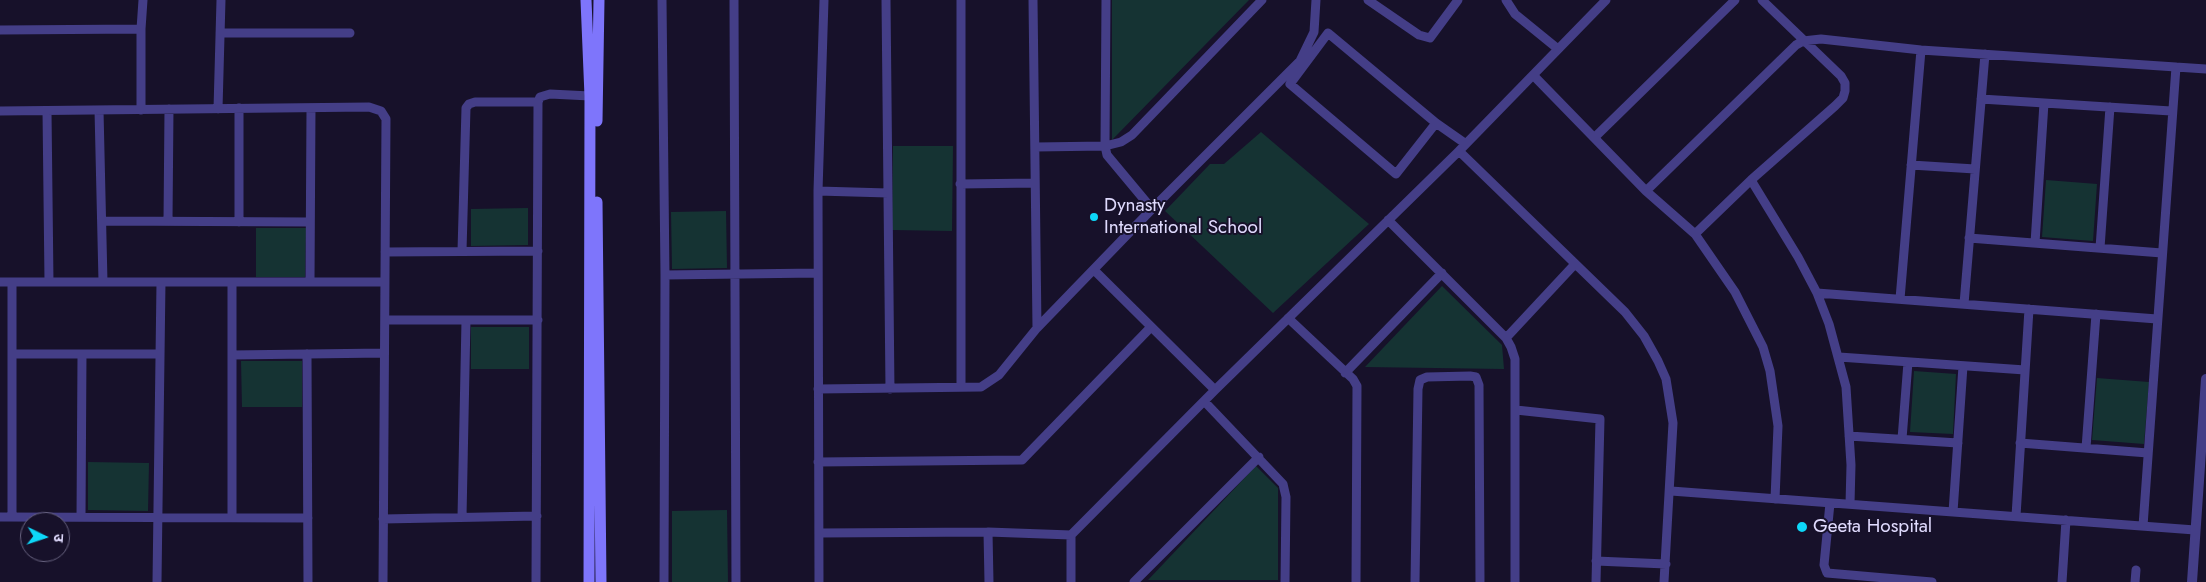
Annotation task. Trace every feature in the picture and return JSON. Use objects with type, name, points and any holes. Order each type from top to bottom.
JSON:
[{"type":"main road","points":[[586,0],[590,96],[589,582]]},
{"type":"main road","points":[[599,0],[597,154],[602,582]]},
{"type":"street","points":[[142,110],[141,29],[143,0]]},
{"type":"street","points":[[218,109],[221,0]]},
{"type":"street","points":[[662,0],[665,275],[664,582]]},
{"type":"street","points":[[734,0],[736,582]]},
{"type":"street","points":[[819,582],[817,273],[824,0]]},
{"type":"street","points":[[886,0],[890,389]]},
{"type":"street","points":[[961,0],[961,388]]},
{"type":"street","points":[[1033,0],[1037,328]]},
{"type":"street","points":[[1106,0],[1105,146],[1107,155],[1152,208]]},
{"type":"street","points":[[1036,147],[1105,146],[1121,142],[1132,135],[1262,0]]},
{"type":"street","points":[[818,389],[981,387],[999,375],[1037,328],[1152,208],[1300,61],[1314,32],[1316,0]]},
{"type":"street","points":[[1368,0],[1419,35],[1430,38],[1458,0]]},
{"type":"street","points":[[1506,0],[1515,14],[1558,49]]},
{"type":"street","points":[[1594,0],[1605,0]]},
{"type":"street","points":[[1071,582],[1071,535],[1215,390],[1466,144],[1605,0]]},
{"type":"street","points":[[1595,137],[1735,0]]},
{"type":"street","points":[[1694,234],[1751,180],[1835,106],[1843,98],[1846,91],[1845,83],[1840,76],[1762,0]]},
{"type":"street","points":[[0,30],[141,29]]},
{"type":"street","points":[[1436,122],[1396,174],[1290,84],[1328,32],[1436,122],[1466,144]]},
{"type":"street","points":[[220,34],[350,33]]},
{"type":"street","points":[[1646,191],[1796,45],[1803,41],[1821,39],[1921,50],[2206,69]]},
{"type":"street","points":[[1900,299],[1921,50]]},
{"type":"street","points":[[1964,304],[1985,54]]},
{"type":"street","points":[[2143,526],[2176,67]]},
{"type":"street","points":[[1533,75],[1646,191],[1694,234],[1735,292],[1763,347],[1770,371],[1778,426],[1775,499]]},
{"type":"street","points":[[536,582],[538,102],[540,97],[550,94],[590,96]]},
{"type":"street","points":[[1981,99],[2172,111]]},
{"type":"street","points":[[462,251],[466,108],[469,104],[475,102],[538,102]]},
{"type":"street","points":[[2035,243],[2044,103]]},
{"type":"street","points":[[0,111],[369,107],[381,111],[386,120],[382,582]]},
{"type":"street","points":[[2100,248],[2110,107]]},
{"type":"street","points":[[239,108],[239,222]]},
{"type":"street","points":[[310,282],[311,108]]},
{"type":"street","points":[[168,109],[168,221]]},
{"type":"street","points":[[99,110],[103,282]]},
{"type":"street","points":[[48,111],[49,282]]},
{"type":"street","points":[[1459,151],[1625,312],[1644,336],[1666,379],[1673,423],[1671,491],[1664,582]]},
{"type":"street","points":[[1911,165],[1975,170]]},
{"type":"street","points":[[1751,180],[1798,256],[1817,293],[1839,358],[1846,387],[1850,504]]},
{"type":"street","points":[[960,184],[1035,183]]},
{"type":"street","points":[[818,191],[888,194]]},
{"type":"street","points":[[1388,220],[1506,338],[1515,359],[1515,582]]},
{"type":"street","points":[[102,221],[310,222]]},
{"type":"street","points":[[1969,238],[2162,252]]},
{"type":"street","points":[[385,252],[538,251]]},
{"type":"street","points":[[1506,338],[1575,264]]},
{"type":"street","points":[[1094,270],[1215,390]]},
{"type":"street","points":[[665,275],[817,273]]},
{"type":"street","points":[[1346,373],[1442,273]]},
{"type":"street","points":[[0,282],[385,282]]},
{"type":"street","points":[[157,582],[161,282]]},
{"type":"street","points":[[232,282],[232,517]]},
{"type":"street","points":[[12,283],[12,517]]},
{"type":"street","points":[[1817,293],[2157,319]]},
{"type":"street","points":[[2016,516],[2029,309]]},
{"type":"street","points":[[2086,448],[2096,314]]},
{"type":"street","points":[[1288,318],[1353,379],[1357,386],[1356,582]]},
{"type":"street","points":[[384,320],[538,320]]},
{"type":"street","points":[[462,517],[466,320]]},
{"type":"street","points":[[818,462],[1022,460],[1151,326]]},
{"type":"street","points":[[12,354],[160,354]]},
{"type":"street","points":[[81,517],[82,354]]},
{"type":"street","points":[[307,354],[308,582]]},
{"type":"street","points":[[232,355],[384,354]]},
{"type":"street","points":[[1839,358],[2025,370]]},
{"type":"street","points":[[1902,439],[1908,362]]},
{"type":"street","points":[[1953,512],[1963,366]]},
{"type":"street","points":[[1415,582],[1418,389],[1420,380],[1427,377],[1470,376],[1476,378],[1478,385],[1480,582]]},
{"type":"street","points":[[2192,582],[2206,379]]},
{"type":"street","points":[[1204,401],[1283,484],[1286,497],[1285,582]]},
{"type":"street","points":[[1516,410],[1600,419],[1596,582]]},
{"type":"street","points":[[1849,436],[1958,443]]},
{"type":"street","points":[[2020,443],[2148,453]]},
{"type":"street","points":[[1134,582],[1259,457]]},
{"type":"street","points":[[1671,491],[2196,530]]},
{"type":"street","points":[[1830,503],[1824,565],[1827,573],[1866,579],[1932,582]]},
{"type":"street","points":[[383,518],[537,516]]},
{"type":"street","points":[[0,517],[308,518]]},
{"type":"street","points":[[2062,582],[2066,520]]},
{"type":"street","points":[[819,533],[988,532],[1071,535]]},
{"type":"street","points":[[988,532],[989,582]]},
{"type":"street","points":[[1596,561],[1666,564]]},
{"type":"street","points":[[2135,582],[2136,570]]},
{"type":"green space","points":[[1112,0],[1249,0],[1112,140]]},
{"type":"green space","points":[[1261,132],[1369,224],[1273,313],[1165,211],[1210,164],[1224,164]]},
{"type":"green space","points":[[893,146],[953,146],[952,231],[892,230]]},
{"type":"green space","points":[[2046,180],[2097,184],[2093,241],[2042,237]]},
{"type":"green space","points":[[528,208],[528,245],[471,246],[471,209]]},
{"type":"green space","points":[[726,211],[727,268],[672,269],[671,212]]},
{"type":"green space","points":[[256,228],[306,228],[305,277],[256,277]]},
{"type":"green space","points":[[1442,286],[1502,345],[1504,369],[1365,367]]},
{"type":"green space","points":[[471,327],[529,327],[529,369],[471,369]]},
{"type":"green space","points":[[241,361],[302,361],[302,407],[242,407]]},
{"type":"green space","points":[[1914,371],[1956,374],[1953,434],[1910,432]]},
{"type":"green space","points":[[2097,378],[2149,382],[2144,444],[2092,440]]},
{"type":"green space","points":[[88,462],[149,463],[148,511],[88,510]]},
{"type":"green space","points":[[1256,466],[1278,488],[1278,580],[1148,580]]},
{"type":"green space","points":[[727,510],[728,582],[672,582],[672,511]]},
{"type":"place","name":"Dynasty International School","points":[[1094,217]]},
{"type":"place","name":"Geeta Hospital","points":[[1802,527]]}]
